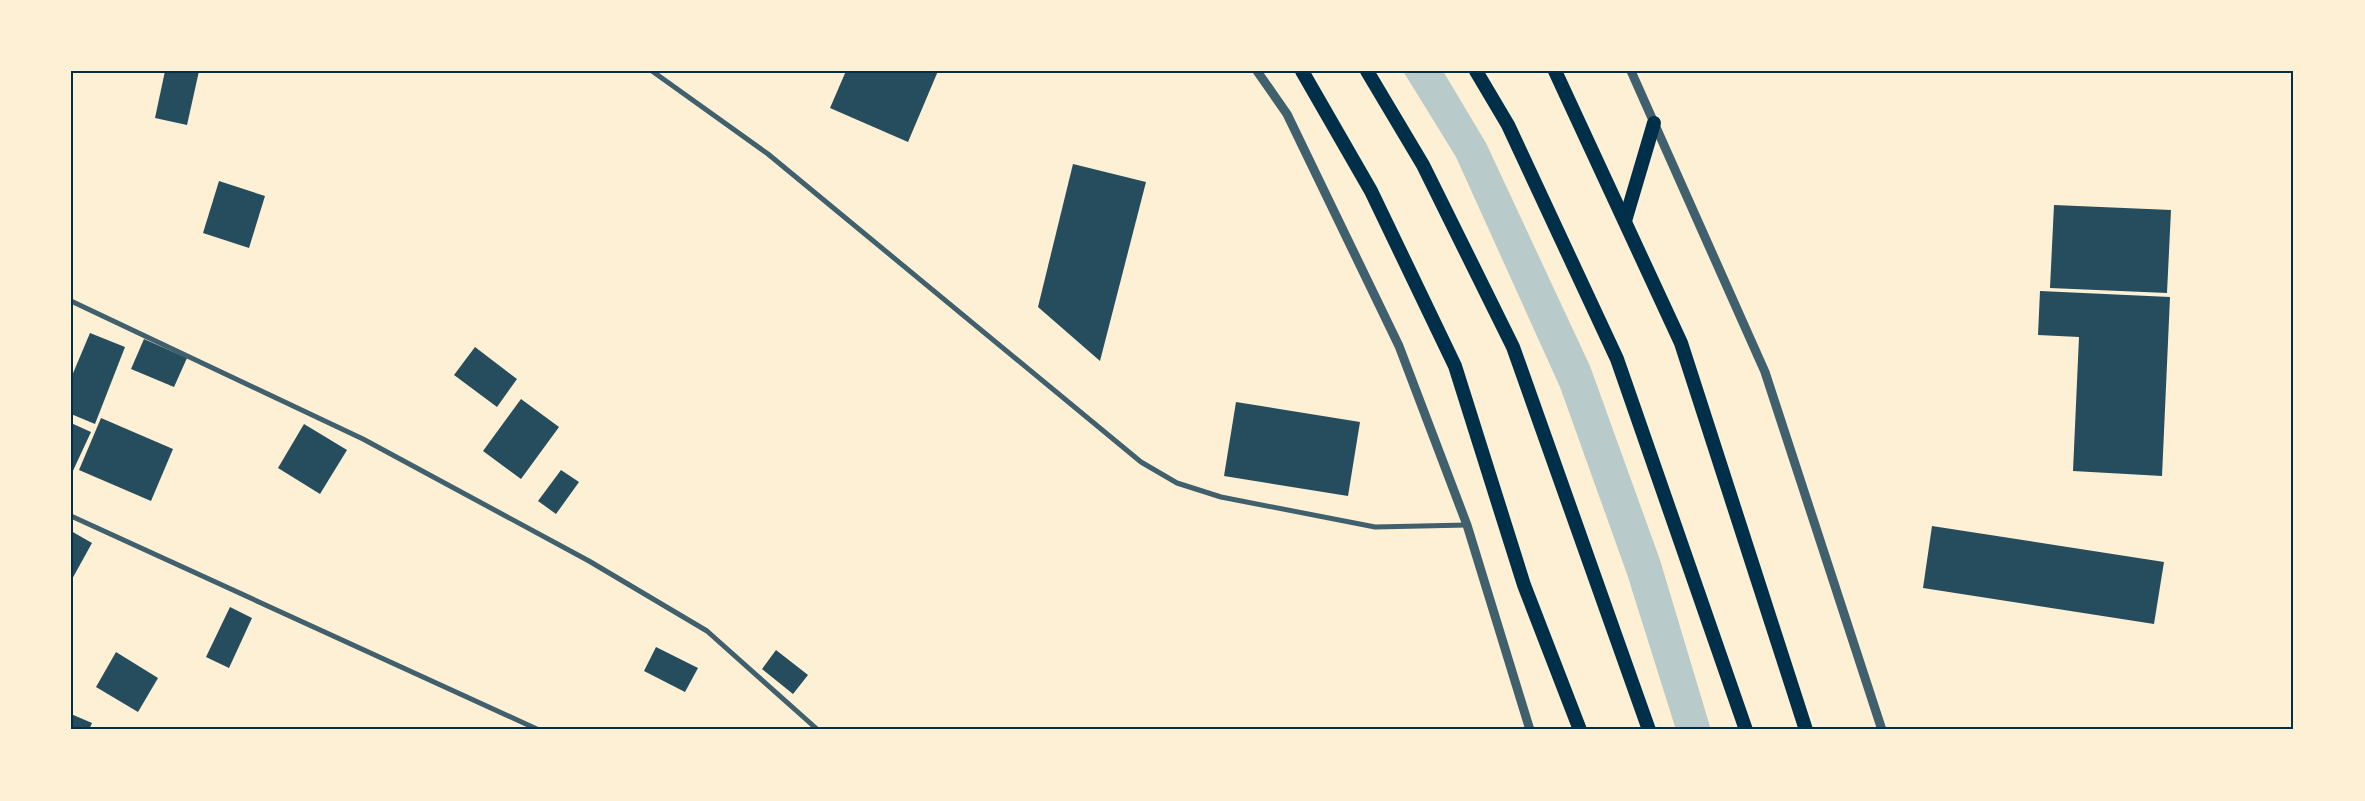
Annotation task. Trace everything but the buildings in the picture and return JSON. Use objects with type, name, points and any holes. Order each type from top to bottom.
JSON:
[{"type":"highway","points":[[1302,71],[1371,191],[1455,366],[1524,585],[1580,730]]},
{"type":"highway","points":[[1367,71],[1424,165],[1513,347],[1649,730]]},
{"type":"highway","points":[[1476,71],[1508,125],[1617,359],[1746,730]]},
{"type":"highway","points":[[1555,71],[1681,344],[1806,730]]},
{"type":"highway","points":[[1625,221],[1654,123]]},
{"type":"street","points":[[652,71],[768,154],[1141,462],[1177,484],[1221,498],[1375,527],[1467,525]]},
{"type":"street","points":[[1256,71],[1287,114],[1399,346],[1467,525],[1530,730]]},
{"type":"street","points":[[1631,71],[1766,372],[1882,730]]},
{"type":"street","points":[[71,301],[363,439],[589,561],[707,631],[818,730]]},
{"type":"street","points":[[71,516],[540,730]]},
{"type":"shaded area","points":[[1403,71],[1443,71],[1486,143],[1590,366],[1660,560],[1711,730],[1676,730],[1627,574],[1560,387],[1456,157]]}]
